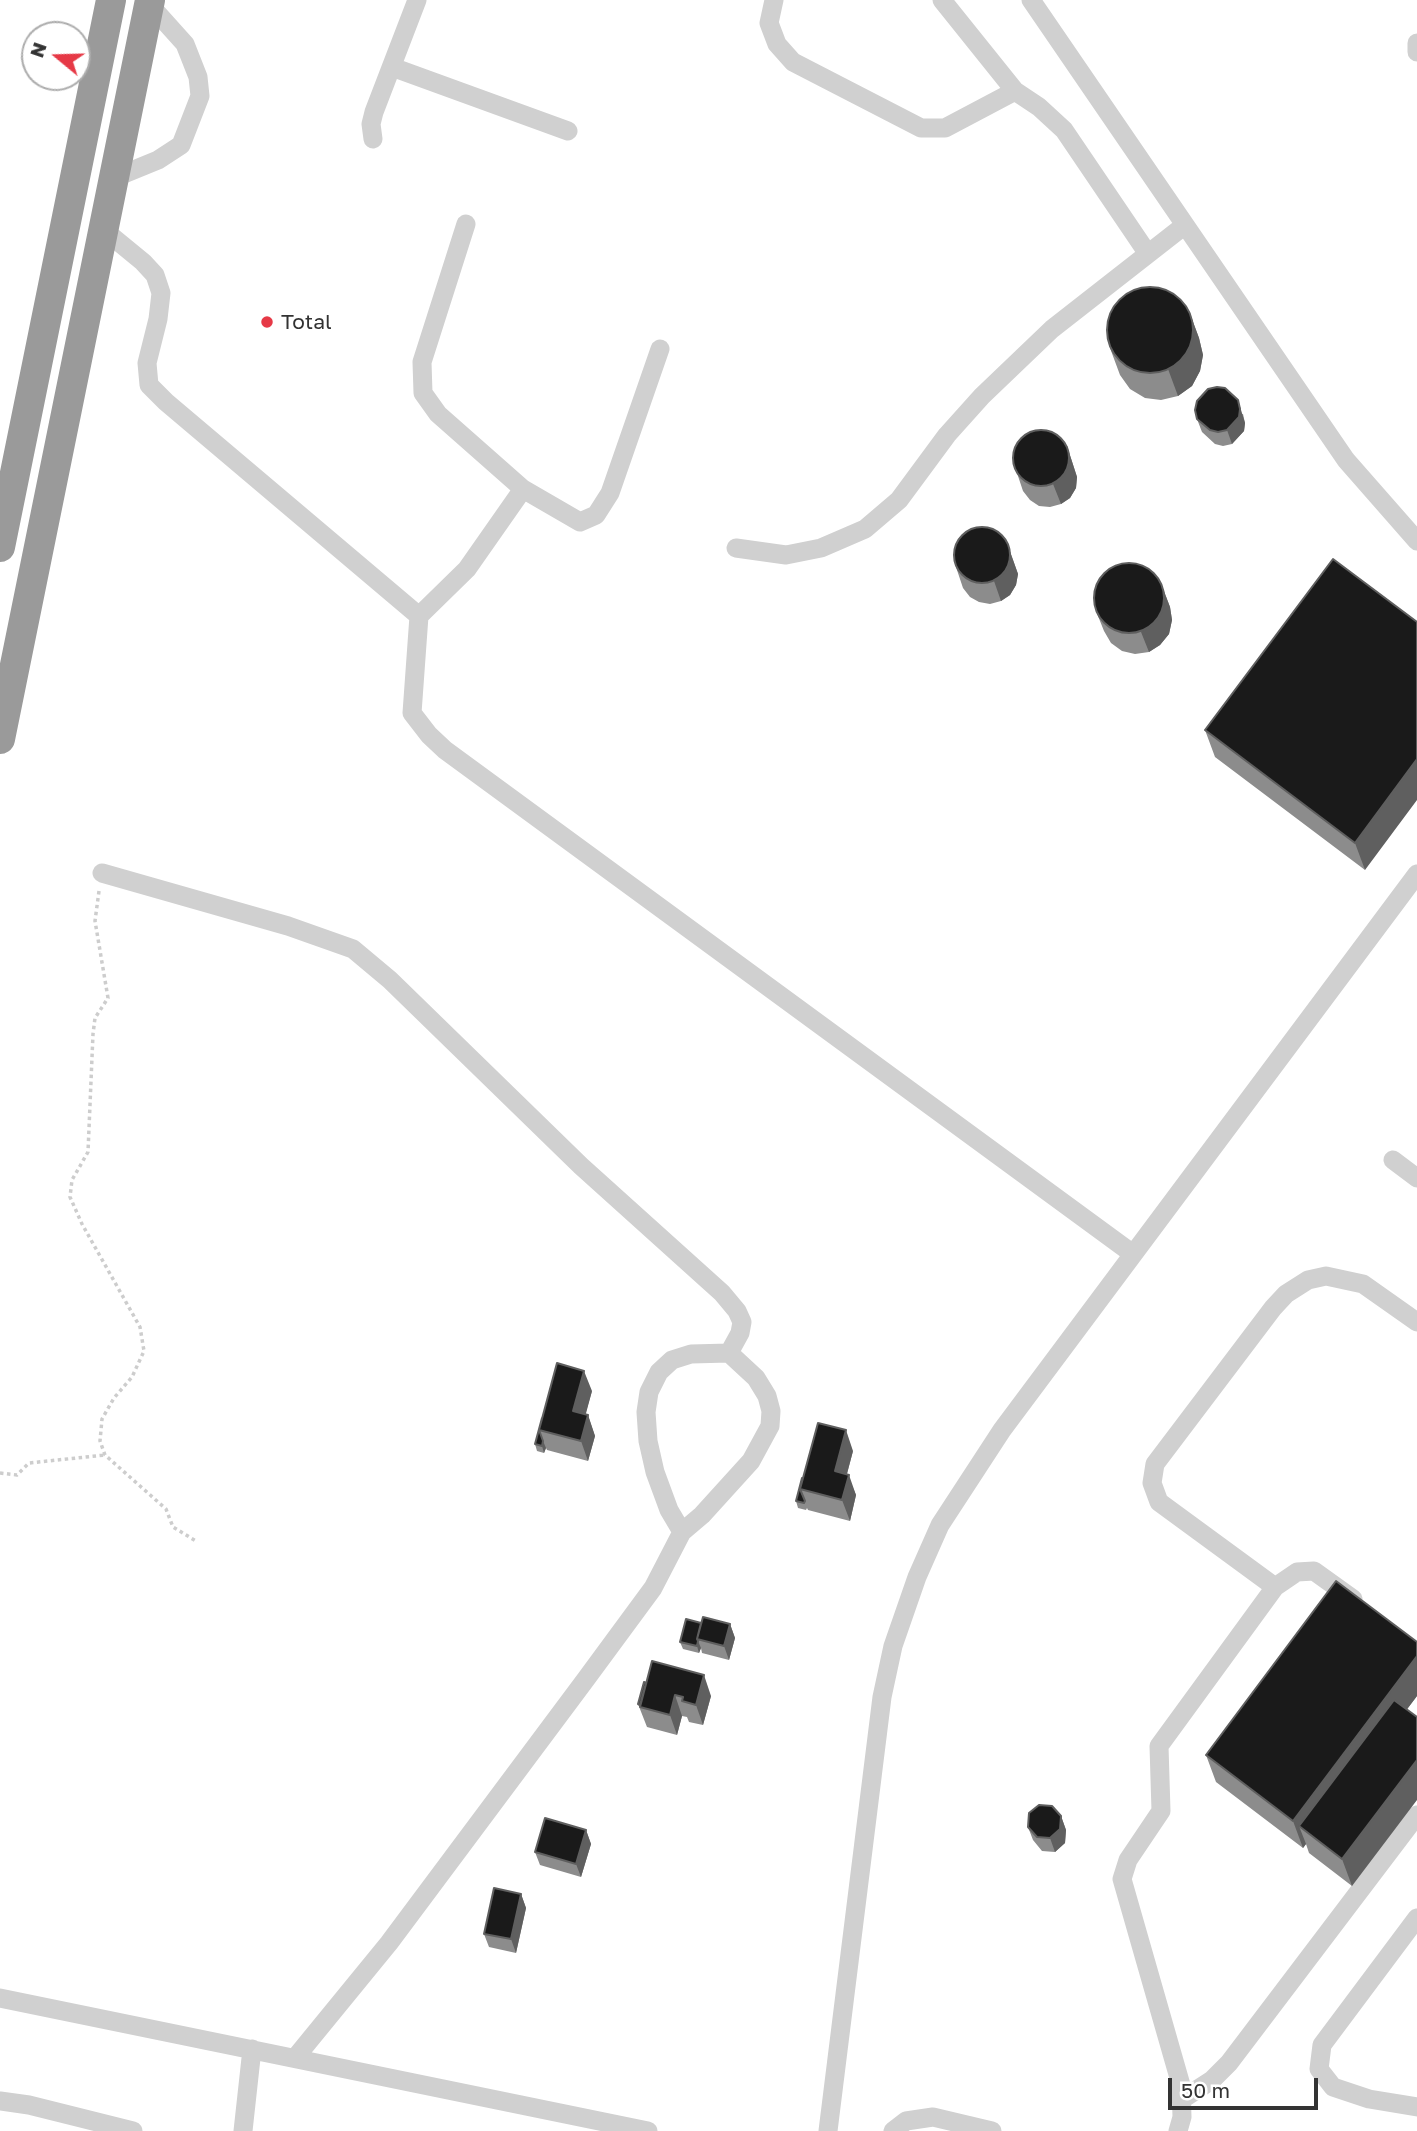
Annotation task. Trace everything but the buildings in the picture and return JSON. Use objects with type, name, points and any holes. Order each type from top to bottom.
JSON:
[{"type":"highway","points":[[0,547],[111,0]]},
{"type":"highway","points":[[0,739],[149,2]]},
{"type":"street","points":[[373,139],[373,112],[393,67],[416,0]]},
{"type":"street","points":[[774,0],[769,23],[777,44],[793,62],[921,128],[946,128],[1015,91]]},
{"type":"street","points":[[942,0],[1015,91],[1039,107],[1064,130],[1148,254]]},
{"type":"street","points":[[1031,0],[1346,460],[1417,541]]},
{"type":"street","points":[[114,178],[158,160],[181,145],[200,96],[198,77],[185,44],[149,2]]},
{"type":"street","points":[[1417,43],[1417,52]]},
{"type":"street","points":[[393,67],[568,131]]},
{"type":"street","points":[[466,224],[422,362],[423,393],[438,414],[523,489],[580,522],[596,515],[610,493],[660,349]]},
{"type":"street","points":[[736,548],[786,555],[821,548],[865,529],[900,500],[947,435],[982,396],[1052,329],[1185,225]]},
{"type":"street","points":[[104,230],[155,275],[161,293],[158,319],[147,363],[149,385],[419,616]]},
{"type":"street","points":[[523,489],[467,569],[419,616],[412,713],[429,735],[445,750],[1133,1254]]},
{"type":"street","points":[[102,873],[288,926],[354,949],[390,980],[580,1166],[722,1293],[737,1311],[742,1322],[740,1334],[729,1353]]},
{"type":"street","points":[[828,2131],[876,1740],[893,1646],[917,1577],[940,1525],[1002,1430],[1417,874]]},
{"type":"street","points":[[1393,1160],[1417,1178]]},
{"type":"street","points":[[1275,1587],[1159,1502],[1152,1483],[1155,1464],[1273,1308],[1286,1294],[1308,1280],[1326,1276],[1363,1283],[1417,1322]]},
{"type":"street","points":[[295,2057],[389,1943],[586,1679],[653,1588],[682,1532],[702,1515],[751,1461],[770,1426],[771,1411],[756,1378],[729,1353],[691,1354],[672,1360],[659,1372],[649,1392],[646,1412],[655,1472],[669,1510],[682,1532]]},
{"type":"street","points":[[1178,2131],[1182,2117],[1181,2085],[1122,1879],[1128,1860],[1161,1811],[1159,1746],[1275,1587],[1297,1572],[1314,1571],[1366,1608]]},
{"type":"street","points":[[1181,2100],[1212,2080],[1229,2063],[1417,1815]]},
{"type":"street","points":[[1417,1918],[1322,2045],[1319,2069],[1333,2087],[1368,2099],[1417,2107]]},
{"type":"street","points":[[0,1998],[648,2131]]},
{"type":"street","points":[[243,2131],[252,2049]]},
{"type":"street","points":[[0,2101],[29,2105],[133,2131]]},
{"type":"street","points":[[893,2131],[906,2121],[933,2117],[992,2131]]},
{"type":"path","points":[[102,873],[94,921],[108,998],[95,1018],[88,1152],[72,1180],[70,1197],[82,1224],[140,1327],[144,1351],[132,1377],[114,1398],[102,1419],[100,1441],[105,1455],[166,1509],[173,1527],[196,1541]]},
{"type":"path","points":[[0,1474],[17,1475],[29,1463],[105,1455]]},
{"type":"place","name":"Total","points":[[267,322]]}]
